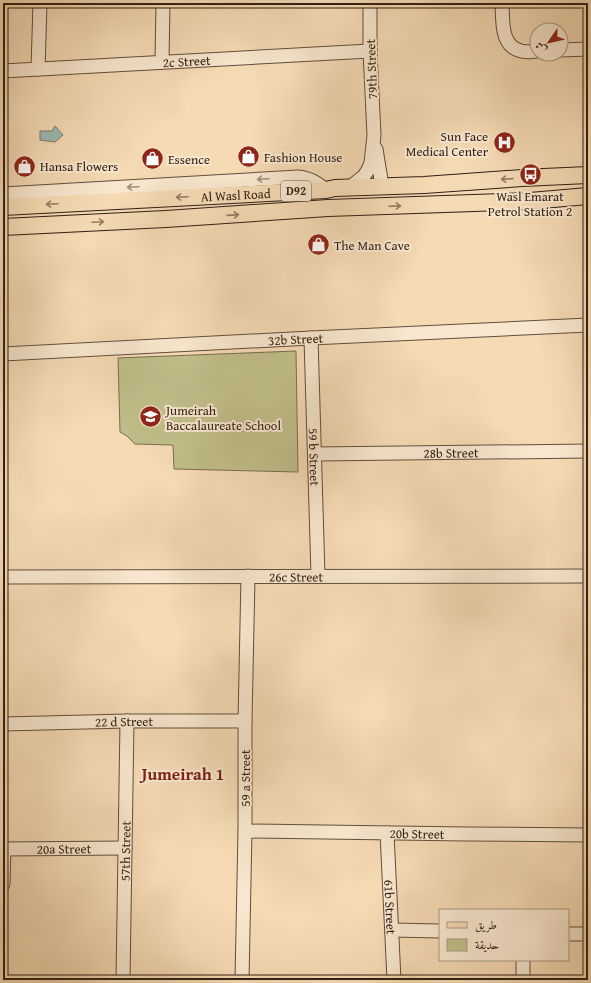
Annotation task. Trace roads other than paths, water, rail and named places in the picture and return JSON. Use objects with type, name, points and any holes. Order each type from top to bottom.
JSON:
[{"type":"main road","name":"Al Wasl Road","points":[[3,207],[588,175]]},
{"type":"main road","points":[[328,208],[342,202],[378,198],[383,193],[382,186]]},
{"type":"main road","name":"Al Wasl Road","points":[[3,227],[166,219],[328,208],[530,201],[588,196]]},
{"type":"street","points":[[38,69],[40,3]]},
{"type":"street","points":[[162,62],[163,3]]},
{"type":"street","name":"79th Street","points":[[370,3],[370,51],[374,135],[382,186]]},
{"type":"street","points":[[502,3],[504,35],[515,49],[529,51]]},
{"type":"street","points":[[569,50],[588,49]]},
{"type":"street","name":"2c Street","points":[[3,71],[370,51]]},
{"type":"street","name":"79th Street","points":[[349,188],[359,181],[368,170],[374,135]]},
{"type":"street","points":[[3,194],[298,177],[315,181],[326,190]]},
{"type":"street","name":"32b Street","points":[[3,354],[588,325]]},
{"type":"street","name":"59 b Street","points":[[311,338],[318,576]]},
{"type":"street","name":"28b Street","points":[[315,454],[588,450]]},
{"type":"street","name":"59 a Street","points":[[242,980],[248,576]]},
{"type":"street","name":"26c Street","points":[[3,577],[588,576]]},
{"type":"street","name":"22 d Street","points":[[3,724],[127,721],[245,721]]},
{"type":"street","name":"57th Street","points":[[123,980],[127,721]]},
{"type":"street","name":"20b Street","points":[[245,831],[588,835]]},
{"type":"street","name":"61b Street","points":[[387,833],[394,980]]},
{"type":"street","name":"20a Street","points":[[3,849],[125,848]]},
{"type":"street","points":[[3,849],[3,884]]},
{"type":"street","points":[[392,930],[439,931]]},
{"type":"street","points":[[569,934],[588,934]]},
{"type":"street","points":[[523,980],[524,961]]},
{"type":"water","points":[[55,126],[63,135],[55,142],[40,140],[40,131],[52,131]]},
{"type":"place","name":"Sun Face Medical Center","points":[[504,143]]},
{"type":"place","name":"Fashion House","points":[[249,157]]},
{"type":"place","name":"Essence","points":[[153,159]]},
{"type":"place","name":"Hansa Flowers","points":[[25,166]]},
{"type":"place","name":"Wasl Emarat Petrol Station 2","points":[[530,174]]},
{"type":"place","name":"The Man Cave","points":[[319,245]]},
{"type":"place","name":"Jumeirah Baccalaureate School","points":[[150,417]]},
{"type":"district","name":"Jumeirah 1","points":[[183,774]]}]
